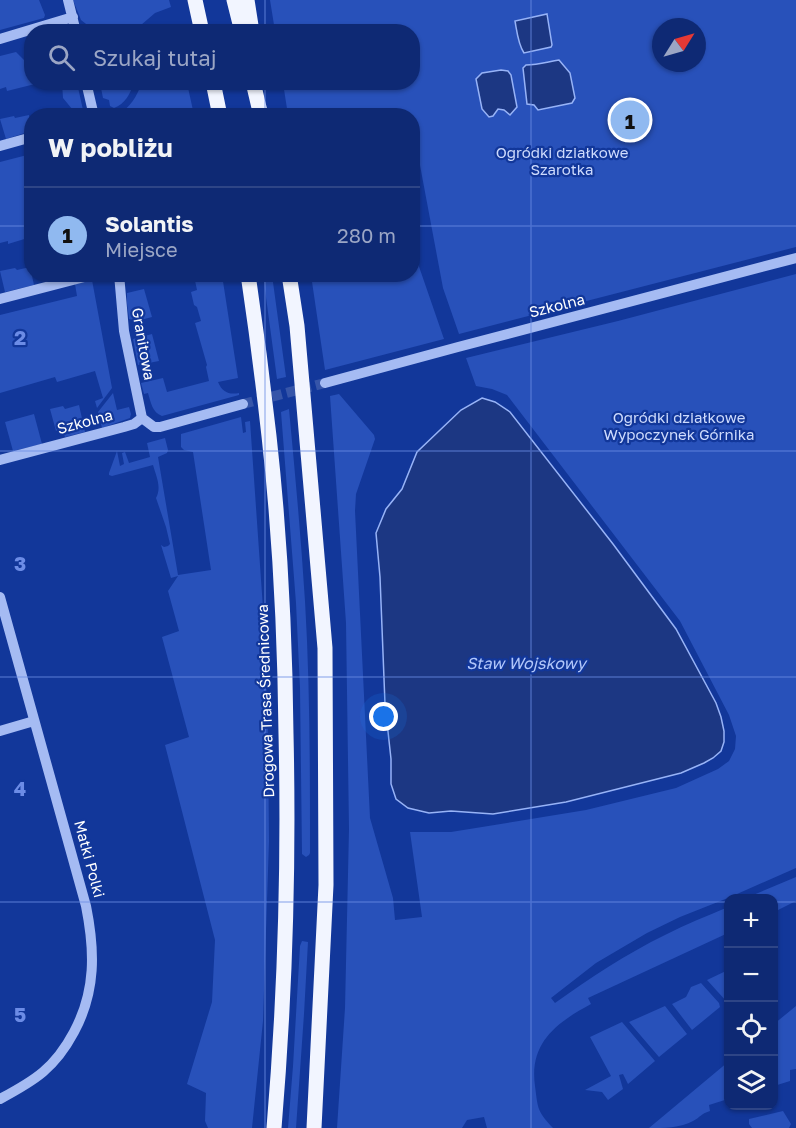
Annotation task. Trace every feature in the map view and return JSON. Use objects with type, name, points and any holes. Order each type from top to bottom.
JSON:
[{"type":"main road","points":[[195,0],[200,24]]},
{"type":"main road","points":[[234,0],[240,24]]},
{"type":"main road","points":[[248,0],[251,24]]},
{"type":"main road","points":[[215,90],[218,108]]},
{"type":"main road","points":[[255,90],[261,108]]},
{"type":"main road","points":[[261,90],[262,108]]},
{"type":"main road","name":"Drogowa Trasa Średnicowa","points":[[249,282],[269,437],[285,659],[288,821],[286,926],[274,1128]]},
{"type":"main road","points":[[290,282],[297,326],[325,648],[326,885],[314,1128]]},
{"type":"street","points":[[68,0],[75,24]]},
{"type":"street","points":[[50,24],[74,17]]},
{"type":"street","points":[[0,39],[24,32]]},
{"type":"street","points":[[89,90],[92,108]]},
{"type":"street","points":[[0,146],[24,139]]},
{"type":"street","name":"Szkolna","points":[[325,383],[796,258]]},
{"type":"street","points":[[0,299],[65,282]]},
{"type":"street","name":"Granitowa","points":[[120,282],[124,331],[142,418]]},
{"type":"street","points":[[142,418],[154,427],[160,427],[243,405]]},
{"type":"street","name":"Szkolna","points":[[0,460],[124,428],[142,418]]},
{"type":"street","name":"Matki Polki","points":[[0,597],[86,906],[93,951],[91,984],[82,1017],[66,1047],[38,1076],[0,1099]]},
{"type":"street","points":[[0,731],[34,721]]},
{"type":"green space","points":[[0,0],[39,0],[44,18],[0,30]]},
{"type":"green space","points":[[73,0],[169,0],[171,7],[155,13],[142,24],[86,24],[81,20]]},
{"type":"green space","name":"Ogródki działkowe Szarotka","points":[[270,0],[796,0],[796,247],[459,334],[443,288],[420,165],[420,108],[287,108],[284,90],[420,90],[420,24],[274,24]]},
{"type":"green space","points":[[16,52],[24,60],[24,87],[7,91],[6,87],[0,89],[0,56]]},
{"type":"green space","points":[[62,90],[79,90],[83,108],[71,108],[63,98]]},
{"type":"green space","points":[[102,90],[131,90],[127,98],[114,108],[110,106],[109,100],[103,98]]},
{"type":"green space","points":[[139,90],[189,90],[192,108],[127,108]]},
{"type":"green space","points":[[14,116],[15,118],[24,116],[24,133],[6,139],[0,119]]},
{"type":"green space","points":[[24,156],[24,239],[8,244],[8,241],[0,243],[0,162]]},
{"type":"green space","points":[[15,268],[17,270],[24,268],[24,282],[33,282],[34,285],[5,292],[0,271]]},
{"type":"green space","points":[[420,269],[444,339],[325,370],[312,282],[420,282]]},
{"type":"green space","name":"Ogródki działkowe Wypoczynek Górnika","points":[[796,274],[796,868],[737,894],[724,894],[724,900],[647,933],[596,963],[551,998],[555,1003],[636,950],[724,909],[724,935],[588,998],[591,1004],[556,1027],[548,1036],[536,1058],[534,1071],[539,1109],[553,1128],[487,1128],[484,1117],[467,1120],[462,1128],[337,1128],[345,1008],[349,829],[346,623],[330,396],[339,394],[375,439],[356,494],[355,511],[370,818],[393,898],[395,920],[422,917],[410,832],[451,832],[586,810],[676,788],[718,769],[729,761],[735,749],[736,736],[729,715],[680,621],[507,395],[476,386],[466,358]]},
{"type":"green space","points":[[92,282],[112,388],[97,408],[95,401],[103,398],[95,371],[57,382],[55,377],[0,393],[0,315],[77,296],[75,284]]},
{"type":"green space","points":[[195,282],[223,282],[238,378],[218,382],[226,392],[239,393],[239,395],[162,416],[154,410],[148,393],[144,394],[141,383],[163,378],[167,392],[209,381],[207,365],[195,323],[201,321],[191,292],[197,290]]},
{"type":"green space","points":[[264,282],[273,282],[286,377],[277,379]]},
{"type":"green space","points":[[144,289],[152,317],[137,321],[129,319],[127,293]]},
{"type":"green space","points":[[152,334],[159,361],[138,365],[133,339]]},
{"type":"green space","points":[[113,393],[117,410],[129,407],[130,418],[102,428],[98,412]]},
{"type":"green space","points":[[79,405],[85,432],[65,437],[62,429],[56,431],[50,409],[63,406],[65,409]]},
{"type":"green space","points":[[289,409],[302,553],[308,664],[310,853],[306,857],[302,854],[300,688],[296,603],[281,412]]},
{"type":"green space","points":[[34,414],[42,444],[13,451],[5,422]]},
{"type":"green space","points":[[241,417],[243,433],[246,432],[245,422],[250,421],[265,637],[269,841],[263,1021],[252,1128],[208,1128],[205,1121],[206,1093],[187,1084],[212,1002],[215,940],[165,745],[189,737],[162,637],[179,631],[168,591],[178,576],[171,578],[161,545],[164,547],[170,544],[156,498],[158,486],[153,465],[112,476],[109,473],[117,451],[120,466],[124,464],[122,453],[125,452],[129,463],[150,457],[147,443],[165,438],[167,453],[158,457],[178,575],[211,570],[193,452],[181,447],[181,434]]},
{"type":"green space","points":[[796,877],[796,901],[778,910],[778,894],[756,894]]},
{"type":"green space","points":[[302,941],[308,942],[296,1128],[288,1128],[300,946]]},
{"type":"green space","points":[[724,972],[724,999],[707,980]]},
{"type":"green space","points":[[701,983],[720,1007],[692,1030],[672,1004],[686,997],[691,987]]},
{"type":"green space","points":[[665,1006],[687,1034],[659,1057],[629,1022]]},
{"type":"green space","points":[[796,1006],[796,1069],[790,1070],[790,1081],[778,1085],[778,1056],[778,1021]]},
{"type":"green space","points":[[622,1022],[655,1061],[628,1084],[623,1074],[619,1075],[623,1089],[608,1100],[602,1092],[585,1090],[611,1076],[590,1037]]},
{"type":"green space","points":[[724,1065],[724,1100],[709,1105],[710,1111],[683,1125],[649,1128]]},
{"type":"green space","points":[[783,1111],[791,1124],[789,1128],[752,1128],[749,1124],[749,1119]]},
{"type":"water","points":[[547,14],[551,47],[524,53],[519,42],[515,21]]},
{"type":"water","points":[[559,60],[570,73],[575,98],[572,103],[538,110],[534,105],[527,104],[523,68],[526,65]]},
{"type":"water","points":[[508,71],[511,75],[517,107],[510,115],[498,109],[493,116],[489,117],[482,109],[476,79],[482,73]]},
{"type":"water","name":"Staw Wojskowy","points":[[482,398],[495,402],[510,412],[676,629],[716,703],[721,717],[724,742],[721,751],[713,758],[681,773],[566,802],[493,814],[451,811],[429,813],[408,808],[396,799],[391,784],[376,533],[386,509],[402,489],[417,452],[461,410]]},
{"type":"tunnel","points":[[243,404],[325,383]]},
{"type":"place","name":"Solantis","points":[[630,120]]}]
